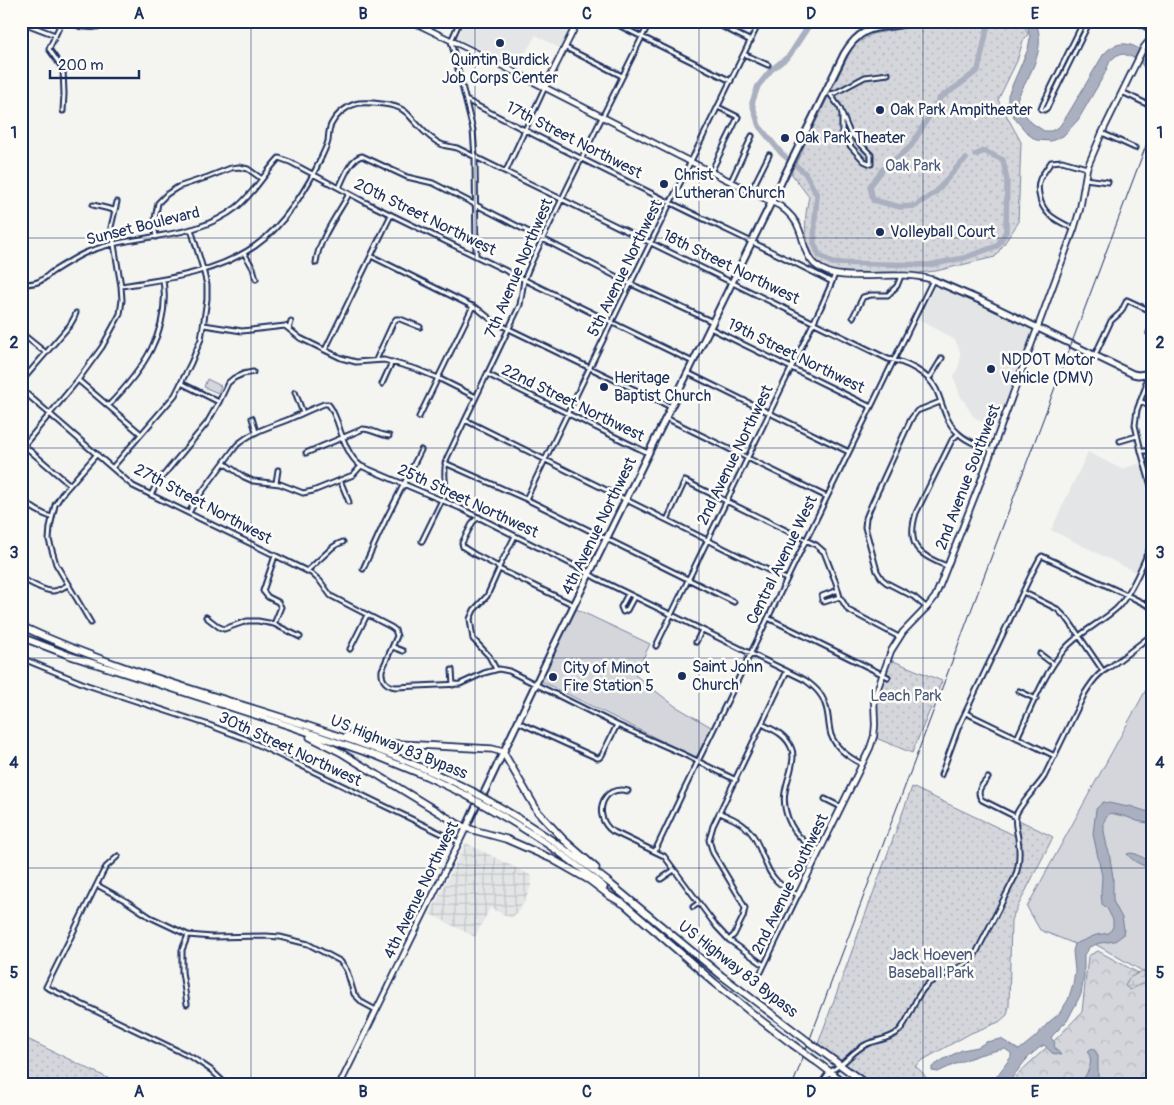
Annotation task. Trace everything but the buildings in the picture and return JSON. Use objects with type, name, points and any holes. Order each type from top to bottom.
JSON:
[{"type":"highway","name":"US Highway 83 Bypass","points":[[21,626],[56,643],[109,662],[378,749],[437,774],[529,832],[592,877],[758,1018],[846,1084]]},
{"type":"highway","name":"US Highway 83 Bypass","points":[[21,637],[71,656],[377,756],[490,801],[533,826],[607,881],[722,976],[866,1084]]},
{"type":"highway","points":[[293,721],[376,742],[492,749],[503,752],[538,812],[564,840],[604,875],[607,881]]},
{"type":"highway","points":[[282,724],[326,744],[466,828],[506,839],[552,859],[589,880],[624,904]]},
{"type":"main road","name":"4th Avenue Northwest","points":[[466,828],[771,201],[828,92],[848,48],[859,36],[868,30],[916,21]]},
{"type":"main road","points":[[933,280],[1133,374],[1153,372]]},
{"type":"street","points":[[62,21],[49,49],[63,69],[63,111]]},
{"type":"street","points":[[67,21],[80,26],[92,27],[133,21]]},
{"type":"street","points":[[411,21],[786,210],[799,228],[810,259],[821,269],[846,276],[918,276],[933,280]]},
{"type":"street","points":[[460,21],[451,41],[473,130],[476,256]]},
{"type":"street","points":[[506,171],[578,21]]},
{"type":"street","points":[[610,21],[731,81]]},
{"type":"street","name":"7th Avenue Northwest","points":[[422,541],[442,500],[447,494],[445,462],[520,306],[524,280],[581,158],[650,21]]},
{"type":"street","points":[[711,21],[750,41]]},
{"type":"street","name":"5th Avenue Northwest","points":[[526,500],[760,21]]},
{"type":"street","points":[[1084,21],[1043,104],[1042,109],[1044,110],[1090,21]]},
{"type":"street","points":[[1134,21],[1153,31]]},
{"type":"street","points":[[21,22],[55,35]]},
{"type":"street","name":"2nd Avenue Southwest","points":[[761,972],[870,748],[874,736],[874,699],[891,651],[899,637],[927,608],[948,566],[1074,229],[1080,209],[1087,168],[1102,132],[1144,47],[1153,36]]},
{"type":"street","points":[[566,48],[622,76]]},
{"type":"street","points":[[744,54],[768,65]]},
{"type":"street","points":[[828,92],[835,93],[865,77],[888,74]]},
{"type":"street","points":[[828,92],[840,108],[850,133],[871,155],[871,164],[864,161],[842,137],[842,114]]},
{"type":"street","points":[[1122,92],[1151,106]]},
{"type":"street","name":"17th Street Northwest","points":[[466,100],[832,282]]},
{"type":"street","name":"18th Street Northwest","points":[[121,286],[177,277],[228,260],[256,246],[280,224],[294,206],[313,174],[328,142],[328,130],[335,118],[350,106],[360,103],[388,104],[402,109],[425,133],[442,144],[458,148],[506,171],[888,359],[916,370],[928,378]]},
{"type":"street","points":[[711,172],[738,117],[718,107]]},
{"type":"street","points":[[1102,132],[1135,148]]},
{"type":"street","points":[[731,181],[752,136]]},
{"type":"street","points":[[751,191],[769,155]]},
{"type":"street","name":"19th Street Northwest","points":[[339,188],[352,162],[357,157],[362,156],[407,177],[433,183],[631,284],[713,322]]},
{"type":"street","name":"20th Street Northwest","points":[[262,179],[279,158],[290,162],[391,215],[693,362]]},
{"type":"street","points":[[1074,229],[1048,214],[1044,209],[1038,188],[1041,177],[1052,162],[1062,161],[1087,168]]},
{"type":"street","points":[[156,237],[154,224],[158,203],[178,187],[231,168],[239,167],[248,169],[262,179]]},
{"type":"street","name":"Sunset Boulevard","points":[[21,284],[39,281],[74,258],[87,252],[114,244],[156,237],[206,224],[236,207],[262,179]]},
{"type":"street","points":[[1085,179],[1108,182]]},
{"type":"street","points":[[316,263],[317,253],[326,234],[349,194]]},
{"type":"street","points":[[70,485],[28,449],[25,444],[78,380],[102,347],[120,314],[121,286],[111,227],[117,202]]},
{"type":"street","points":[[93,205],[114,210]]},
{"type":"street","points":[[325,350],[391,215]]},
{"type":"street","points":[[112,468],[175,395],[201,338],[207,299],[207,285],[191,229]]},
{"type":"street","points":[[244,253],[253,268],[256,278]]},
{"type":"street","points":[[371,256],[473,306],[509,329],[671,408]]},
{"type":"street","name":"2nd Avenue Northwest","points":[[656,646],[835,274]]},
{"type":"street","points":[[853,317],[863,298],[871,295],[888,295],[897,286],[901,276]]},
{"type":"street","points":[[108,406],[143,364],[160,330],[165,305],[163,280]]},
{"type":"street","name":"Central Avenue West","points":[[655,851],[933,280]]},
{"type":"street","points":[[1095,356],[1111,321],[1121,312],[1127,300],[1153,312]]},
{"type":"street","points":[[419,416],[473,306]]},
{"type":"street","points":[[21,382],[70,325],[76,312]]},
{"type":"street","points":[[376,360],[396,319],[420,328]]},
{"type":"street","points":[[288,329],[291,322]]},
{"type":"street","points":[[1149,333],[1153,323]]},
{"type":"street","points":[[204,325],[242,331],[285,326],[300,338],[346,360],[356,362],[376,360],[392,362],[438,378],[476,397]]},
{"type":"street","name":"19th Street Northwest","points":[[710,328],[871,407]]},
{"type":"street","points":[[21,333],[46,353]]},
{"type":"street","points":[[942,358],[928,378],[936,390],[952,425],[958,434],[973,443],[992,450]]},
{"type":"street","points":[[382,384],[392,362]]},
{"type":"street","points":[[151,495],[157,482],[207,423],[228,383],[243,374],[253,372]]},
{"type":"street","points":[[688,373],[850,452]]},
{"type":"street","name":"22nd Street Northwest","points":[[487,374],[648,454]]},
{"type":"street","points":[[1146,374],[1146,386],[1136,410],[1135,425],[1140,451],[1153,493]]},
{"type":"street","points":[[78,380],[141,434]]},
{"type":"street","points":[[181,383],[219,402]]},
{"type":"street","name":"27th Street Northwest","points":[[21,389],[133,486],[307,571],[316,576],[331,596],[366,615]]},
{"type":"street","points":[[295,392],[303,413]]},
{"type":"street","points":[[1140,400],[1153,407]]},
{"type":"street","points":[[927,608],[914,596],[882,579],[876,571],[865,528],[866,518],[871,506],[912,419],[917,411],[940,402]]},
{"type":"street","points":[[189,513],[196,500],[237,445],[243,439],[324,404],[328,404],[332,408],[352,457],[361,466],[352,475],[303,493],[276,483],[253,481],[224,463]]},
{"type":"street","points":[[252,418],[256,432]]},
{"type":"street","points":[[666,418],[827,497]]},
{"type":"street","points":[[464,420],[786,579]]},
{"type":"street","points":[[306,453],[366,428],[389,436]]},
{"type":"street","points":[[948,566],[921,553],[912,537],[912,526],[916,513],[952,440],[958,434]]},
{"type":"street","points":[[1120,441],[1137,436]]},
{"type":"street","points":[[363,569],[421,450]]},
{"type":"street","points":[[1140,451],[1147,451],[1153,454]]},
{"type":"street","points":[[91,623],[56,564],[49,540],[51,517],[55,505],[97,454]]},
{"type":"street","points":[[445,462],[734,602]]},
{"type":"street","name":"25th Street Northwest","points":[[361,466],[479,517],[596,578],[805,680],[821,695],[826,704],[831,734],[834,740],[851,758],[862,764]]},
{"type":"street","points":[[276,483],[278,470]]},
{"type":"street","points":[[340,480],[349,502]]},
{"type":"street","points":[[667,520],[685,481],[816,545],[824,552],[840,597],[848,610],[899,637]]},
{"type":"street","points":[[21,499],[39,513],[51,517]]},
{"type":"street","points":[[21,514],[29,506]]},
{"type":"street","points":[[479,517],[473,522],[462,543],[463,547],[499,568],[574,606]]},
{"type":"street","points":[[496,670],[489,656],[473,639],[470,619],[474,610],[487,596],[515,536]]},
{"type":"street","points":[[1017,738],[1053,664],[1072,640],[1116,609],[1127,595],[1153,538]]},
{"type":"street","points":[[307,571],[334,547],[343,542]]},
{"type":"street","points":[[274,624],[281,607],[278,602],[268,597],[263,591],[275,556]]},
{"type":"street","points":[[941,775],[959,726],[1042,556],[1153,608]]},
{"type":"street","points":[[1146,556],[1153,560]]},
{"type":"street","points":[[21,578],[48,591],[58,590],[69,584]]},
{"type":"street","points":[[838,590],[822,596],[822,600],[827,602],[840,597]]},
{"type":"street","points":[[1023,592],[1056,609],[1069,621],[1103,671]]},
{"type":"street","points":[[628,594],[621,607],[623,612],[627,610],[634,597]]},
{"type":"street","points":[[350,649],[366,615],[391,627],[395,630],[397,636],[381,675],[383,681],[388,686],[452,685],[460,684],[498,669],[509,671],[617,725],[736,780]]},
{"type":"street","points":[[206,617],[224,629],[247,622],[258,621],[274,624],[300,637]]},
{"type":"street","points":[[768,618],[888,677]]},
{"type":"street","points":[[696,642],[702,630]]},
{"type":"street","points":[[820,1084],[830,1072],[854,1052],[875,1041],[895,1035],[902,1027],[924,987],[967,963],[974,957],[1020,866],[1015,823],[1019,809],[1044,777],[1091,683],[1103,671],[1153,634]]},
{"type":"street","points":[[393,647],[403,651]]},
{"type":"street","points":[[1040,654],[1053,664]]},
{"type":"street","name":"30th Street Northwest","points":[[21,658],[87,686],[209,725],[246,739],[458,842]]},
{"type":"street","points":[[452,670],[452,685]]},
{"type":"street","points":[[729,940],[734,935],[743,917],[745,908],[713,853],[709,840],[712,826],[788,671]]},
{"type":"street","points":[[1019,691],[1036,699]]},
{"type":"street","points":[[966,713],[1055,756]]},
{"type":"street","points":[[518,722],[593,757],[599,758],[617,725]]},
{"type":"street","points":[[762,724],[777,731],[791,746],[793,752],[792,763],[784,801],[786,811],[798,835],[804,842],[820,850]]},
{"type":"street","points":[[988,778],[979,791],[980,798],[1016,817]]},
{"type":"street","points":[[628,791],[618,790],[606,796],[601,808],[602,819],[608,827],[612,831],[664,856],[716,926],[729,940],[764,965]]},
{"type":"street","name":"2nd Avenue Southwest","points":[[825,799],[842,807]]},
{"type":"street","points":[[720,813],[745,826],[759,845],[769,873],[780,885],[798,895]]},
{"type":"street","name":"4th Avenue Northwest","points":[[340,1084],[466,828]]},
{"type":"street","points":[[118,856],[106,867],[46,987],[198,1060],[226,1084]]},
{"type":"street","points":[[661,879],[674,870]]},
{"type":"street","points":[[97,885],[150,917],[188,935],[280,937],[308,944],[340,961],[347,970],[354,994],[363,1003],[376,1010]]},
{"type":"street","points":[[693,907],[699,903]]},
{"type":"street","points":[[187,1004],[182,972],[182,950],[188,935]]},
{"type":"shaded area","name":"Quintin Burdick Job Corps Center","points":[[465,21],[575,21],[561,49],[536,35],[517,66],[457,38]]},
{"type":"shaded area","points":[[936,284],[1034,330],[997,430],[973,416],[960,395],[954,378],[960,362],[960,351],[955,340],[919,319]]},
{"type":"shaded area","points":[[1088,452],[1121,469],[1141,463],[1151,498],[1152,522],[1145,552],[1135,572],[1051,530]]},
{"type":"shaded area","points":[[466,843],[532,876],[531,886],[525,901],[517,913],[511,918],[490,908],[475,937],[430,914]]},
{"type":"green space","name":"Oak Park","points":[[919,21],[1022,21],[1025,27],[1028,34],[1023,41],[1017,61],[998,100],[1021,142],[1018,223],[995,257],[936,271],[918,273],[835,272],[819,263],[811,252],[806,229],[809,197],[791,173],[853,46],[872,34],[909,27]]},
{"type":"green space","points":[[207,379],[221,386],[218,393],[204,387]]},
{"type":"green space","points":[[576,609],[650,644],[635,675],[675,706],[711,727],[697,756],[694,757],[541,681]]},
{"type":"green space","name":"Leach Park","points":[[891,660],[942,681],[912,753],[876,738],[875,699]]},
{"type":"green space","points":[[1153,677],[1153,977],[1095,944],[1075,944],[1040,930],[1027,907]]},
{"type":"green space","name":"Jack Hoeven Baseball Park","points":[[912,787],[1020,838],[1019,820],[1053,837],[1011,920],[1009,1006],[1007,1015],[999,1022],[971,1033],[915,1066],[925,1076],[927,1084],[869,1084],[818,1044]]},
{"type":"green space","points":[[1098,951],[1153,981],[1153,1079],[1149,1084],[1011,1084],[1021,1071],[1082,1012],[1088,956]]},
{"type":"green space","points":[[1140,972],[1153,973],[1153,986],[1150,983],[1141,984],[1130,990],[1125,986],[1129,978]]},
{"type":"green space","points":[[21,1036],[120,1084],[21,1084]]},
{"type":"water","points":[[1024,21],[1035,21],[1039,41],[1035,61],[1017,99],[1021,110],[1032,123],[1044,131],[1051,131],[1059,127],[1103,55],[1116,45],[1129,44],[1141,50],[1153,61],[1153,86],[1141,63],[1124,54],[1117,55],[1110,61],[1078,120],[1063,136],[1051,141],[1036,140],[1016,120],[1008,107],[1008,95],[1028,49],[1030,38],[1027,24]]},
{"type":"water","points":[[1104,802],[1153,812],[1153,824],[1110,813],[1104,821],[1104,831],[1113,877],[1113,901],[1122,918],[1123,935],[1115,941],[1089,947],[1084,954],[1084,977],[1081,994],[1067,1021],[1051,1038],[1055,1043],[1055,1048],[1061,1055],[1052,1053],[1044,1045],[1028,1058],[1008,1084],[991,1084],[1011,1057],[1011,1053],[1005,1049],[979,1055],[938,1072],[932,1071],[932,1067],[944,1059],[962,1050],[978,1047],[986,1042],[1001,1039],[1019,1050],[1059,1014],[1068,1000],[1075,971],[1073,951],[1075,944],[1096,935],[1109,933],[1113,927],[1113,920],[1107,908],[1102,904],[1102,876],[1093,834],[1096,809]]},
{"type":"water","points":[[1131,853],[1153,863],[1153,870],[1133,860],[1127,854]]},
{"type":"water","points":[[1093,1048],[1098,1056],[1098,1077],[1107,1084],[1080,1084],[1089,1069],[1091,1061],[1088,1053]]},
{"type":"waterway","points":[[812,21],[789,56],[771,70],[758,86],[752,103],[759,126],[782,154],[805,173],[817,195],[814,243],[819,255],[832,263],[929,265],[964,258],[997,246],[1006,232],[1007,181],[1003,160],[984,151],[975,155]]},
{"type":"waterway","points":[[966,159],[936,192],[915,206],[900,207],[873,200],[870,186],[883,169],[911,146],[940,98],[978,70],[988,25]]},
{"type":"railway","points":[[793,1084],[1153,127]]},
{"type":"place","name":"Quintin Burdick Job Corps Center","points":[[500,43]]},
{"type":"place","name":"Oak Park Ampitheater","points":[[880,110]]},
{"type":"place","name":"Oak Park Theater","points":[[785,138]]},
{"type":"place","name":"Christ Lutheran Church","points":[[664,184]]},
{"type":"place","name":"Volleyball Court","points":[[880,232]]},
{"type":"place","name":"NDDOT Motor Vehicle (DMV)","points":[[991,369]]},
{"type":"place","name":"Heritage Baptist Church","points":[[604,387]]},
{"type":"place","name":"Saint John Church","points":[[682,676]]},
{"type":"place","name":"City of Minot Fire Station 5","points":[[553,677]]}]
